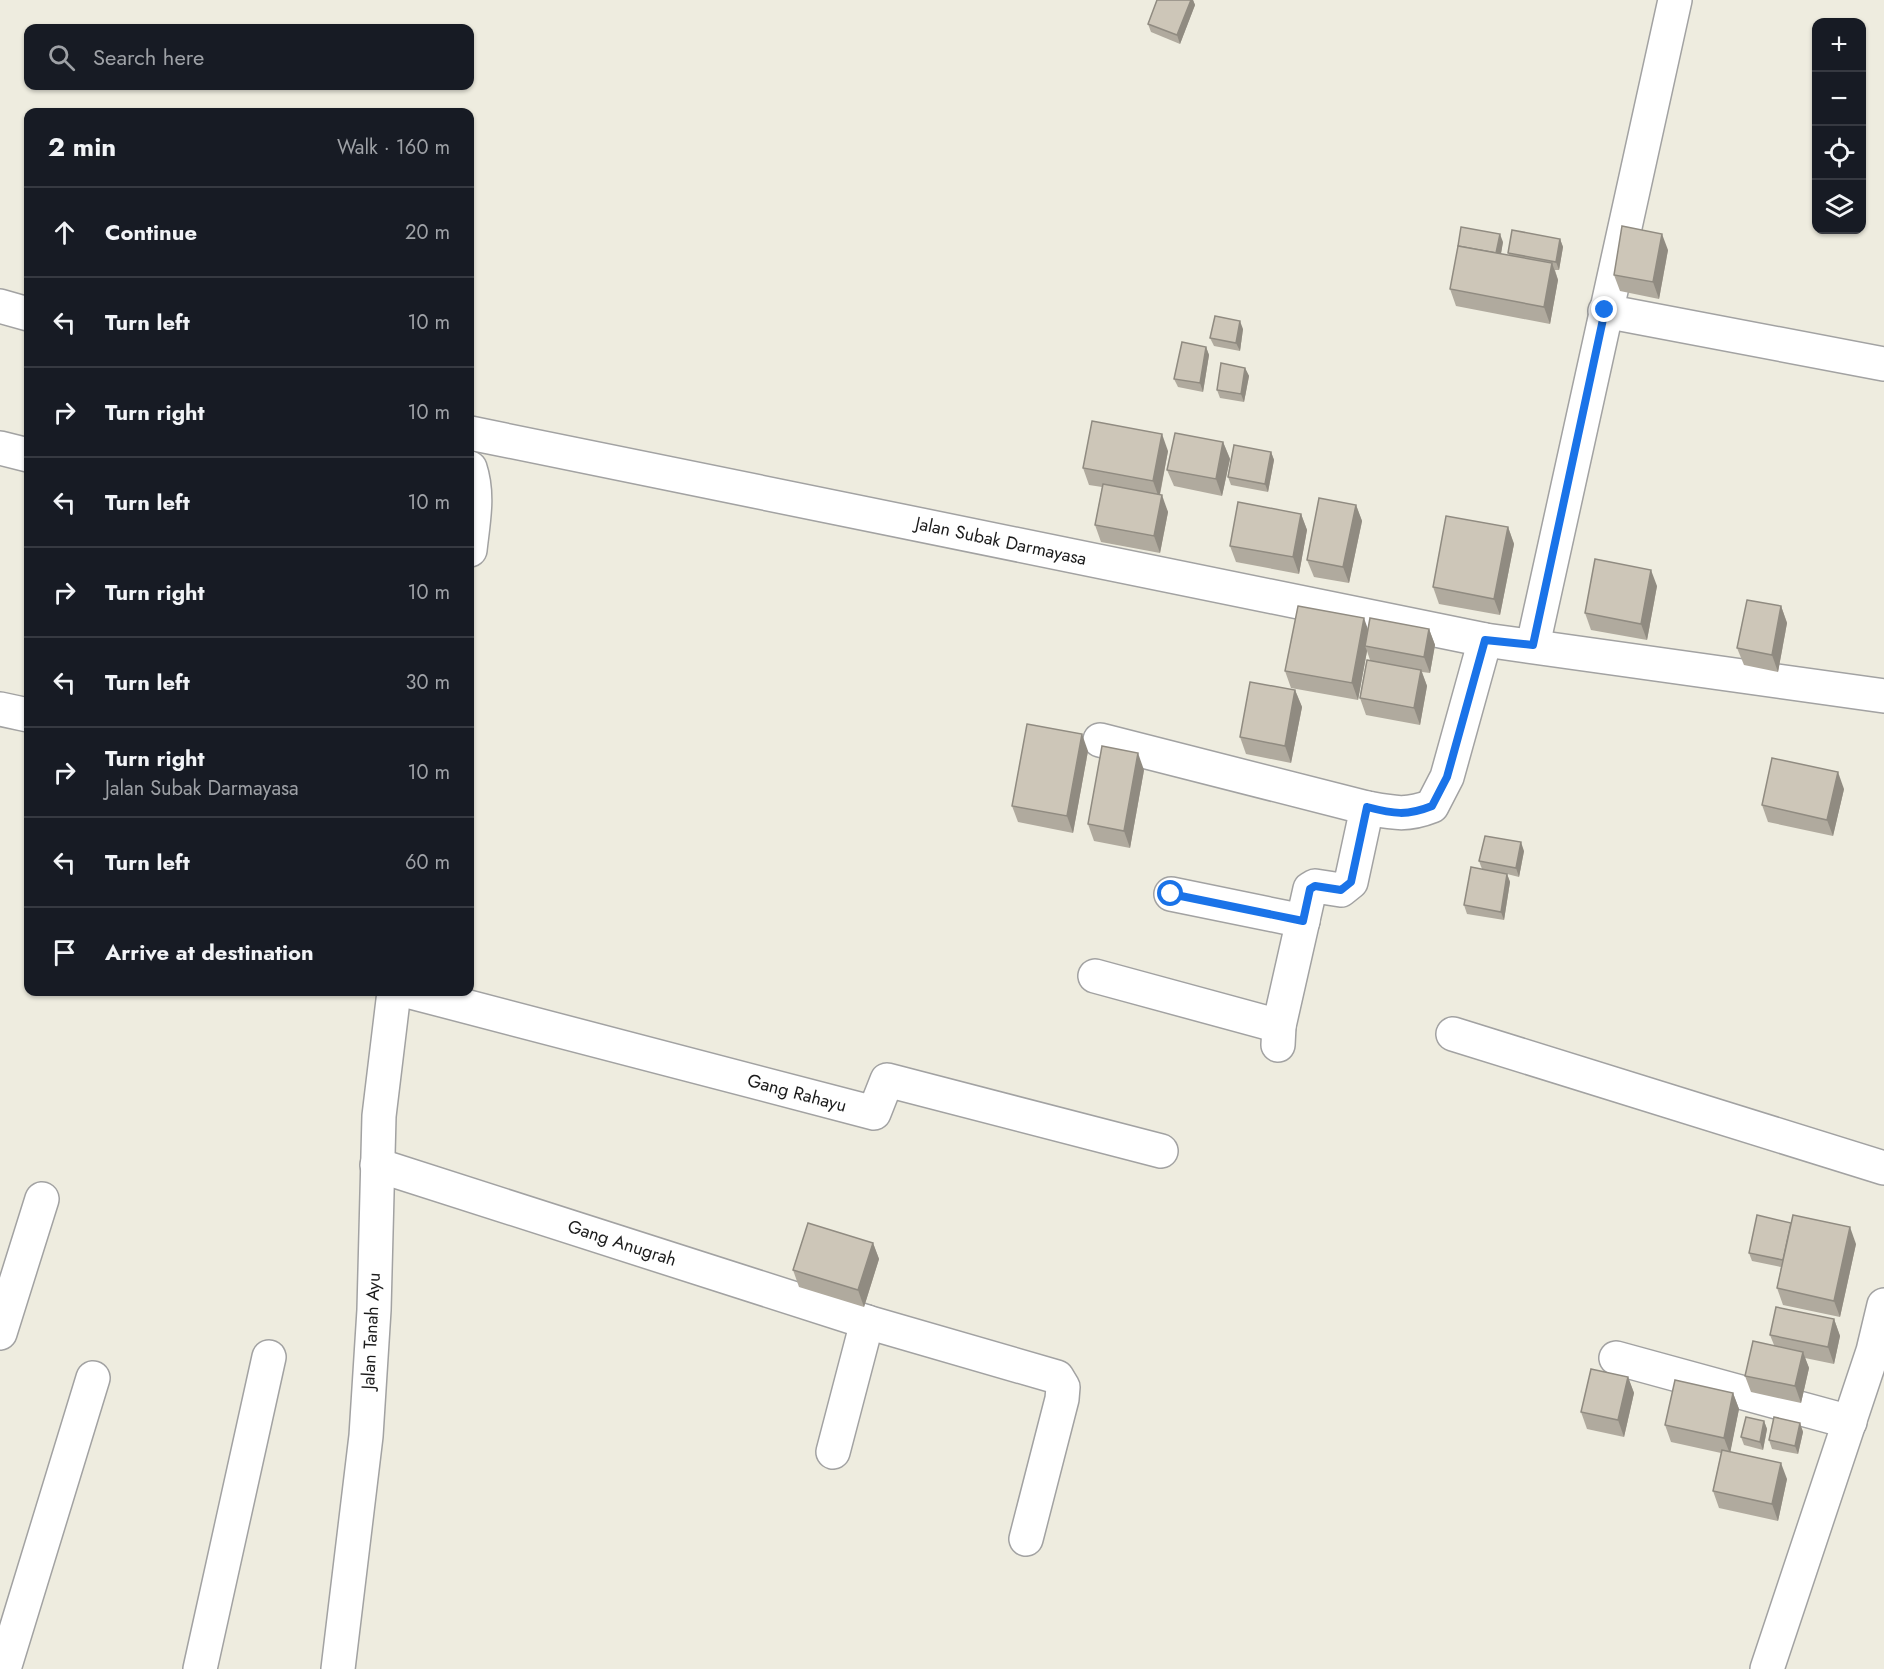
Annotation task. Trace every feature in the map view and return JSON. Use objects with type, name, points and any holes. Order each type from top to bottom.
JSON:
[{"type":"street","points":[[1533,645],[1675,0]]},
{"type":"street","points":[[0,306],[24,313]]},
{"type":"street","points":[[1605,310],[1884,364]]},
{"type":"street","name":"Jalan Subak Darmayasa","points":[[474,434],[1485,640],[1884,696]]},
{"type":"street","points":[[0,448],[24,454]]},
{"type":"street","points":[[474,488],[474,504]]},
{"type":"street","points":[[1100,740],[1367,807],[1393,813],[1412,813],[1432,806],[1447,777],[1485,640]]},
{"type":"street","points":[[0,709],[24,714]]},
{"type":"street","points":[[1095,976],[1278,1036],[1310,889],[1315,886],[1341,890],[1351,882],[1367,807]]},
{"type":"street","points":[[1171,894],[1303,921]]},
{"type":"street","name":"Jalan Tanah Ayu","points":[[338,1669],[366,1436],[374,1310],[378,1116],[393,996]]},
{"type":"street","name":"Gang Rahayu","points":[[426,996],[874,1113],[887,1080],[1161,1151]]},
{"type":"street","points":[[1453,1034],[1884,1168]]},
{"type":"street","name":"Gang Anugrah","points":[[377,1165],[867,1322],[1057,1377],[1063,1387],[1062,1399],[1026,1539]]},
{"type":"street","points":[[0,1333],[42,1199]]},
{"type":"street","points":[[1767,1669],[1850,1422],[1879,1353],[1884,1305]]},
{"type":"street","points":[[833,1452],[867,1322]]},
{"type":"street","points":[[200,1669],[269,1357]]},
{"type":"street","points":[[1616,1358],[1850,1422]]},
{"type":"street","points":[[4,1669],[93,1378]]},
{"type":"building","points":[[1157,0],[1191,0],[1177,35],[1148,24]]},
{"type":"building","points":[[1622,226],[1662,234],[1653,282],[1614,275]]},
{"type":"building","points":[[1461,227],[1500,234],[1496,253],[1458,246]]},
{"type":"building","points":[[1512,230],[1560,239],[1556,262],[1508,253]]},
{"type":"building","points":[[1458,246],[1552,263],[1544,307],[1450,289]]},
{"type":"building","points":[[1215,316],[1240,321],[1236,343],[1210,338]]},
{"type":"building","points":[[1182,342],[1206,347],[1200,383],[1174,379]]},
{"type":"building","points":[[1221,363],[1245,368],[1241,394],[1217,390]]},
{"type":"building","points":[[1092,421],[1162,434],[1153,481],[1083,468]]},
{"type":"building","points":[[1175,433],[1223,442],[1216,479],[1167,470]]},
{"type":"building","points":[[1234,445],[1271,452],[1265,484],[1228,477]]},
{"type":"building","points":[[1103,484],[1162,495],[1154,536],[1095,525]]},
{"type":"building","points":[[1319,498],[1356,505],[1343,567],[1307,560]]},
{"type":"building","points":[[1238,502],[1301,514],[1293,557],[1230,546]]},
{"type":"building","points":[[1446,516],[1508,527],[1494,599],[1433,587]]},
{"type":"building","points":[[1595,559],[1651,570],[1641,624],[1585,613]]},
{"type":"building","points":[[1747,600],[1781,606],[1772,655],[1737,648]]},
{"type":"building","points":[[1298,606],[1364,618],[1352,683],[1285,671]]},
{"type":"building","points":[[1370,618],[1429,629],[1424,657],[1365,646]]},
{"type":"building","points":[[1367,660],[1421,670],[1414,708],[1360,698]]},
{"type":"building","points":[[1250,682],[1295,690],[1285,746],[1240,737]]},
{"type":"building","points":[[1027,724],[1082,734],[1067,816],[1012,806]]},
{"type":"building","points":[[1102,746],[1138,753],[1124,831],[1088,824]]},
{"type":"building","points":[[1772,758],[1838,772],[1827,820],[1762,805]]},
{"type":"building","points":[[1485,836],[1521,842],[1516,868],[1479,861]]},
{"type":"building","points":[[1471,867],[1507,874],[1501,912],[1464,905]]},
{"type":"building","points":[[1757,1215],[1791,1223],[1783,1260],[1749,1253]]},
{"type":"building","points":[[1793,1215],[1850,1227],[1834,1301],[1777,1288]]},
{"type":"building","points":[[808,1223],[873,1243],[858,1290],[793,1270]]},
{"type":"building","points":[[1776,1307],[1834,1319],[1828,1347],[1770,1335]]},
{"type":"building","points":[[1753,1341],[1803,1352],[1795,1386],[1745,1376]]},
{"type":"building","points":[[1591,1369],[1628,1377],[1618,1420],[1581,1412]]},
{"type":"building","points":[[1675,1380],[1733,1393],[1724,1438],[1665,1425]]},
{"type":"building","points":[[1746,1417],[1764,1421],[1760,1442],[1741,1437]]},
{"type":"building","points":[[1774,1417],[1800,1423],[1795,1446],[1769,1440]]},
{"type":"building","points":[[1722,1450],[1781,1463],[1772,1504],[1713,1491]]},
{"type":"route","points":[[1171,894],[1303,921],[1310,889],[1315,886],[1341,890],[1351,882],[1367,807],[1393,813],[1412,813],[1432,806],[1447,777],[1485,640],[1533,645],[1605,310]]}]
